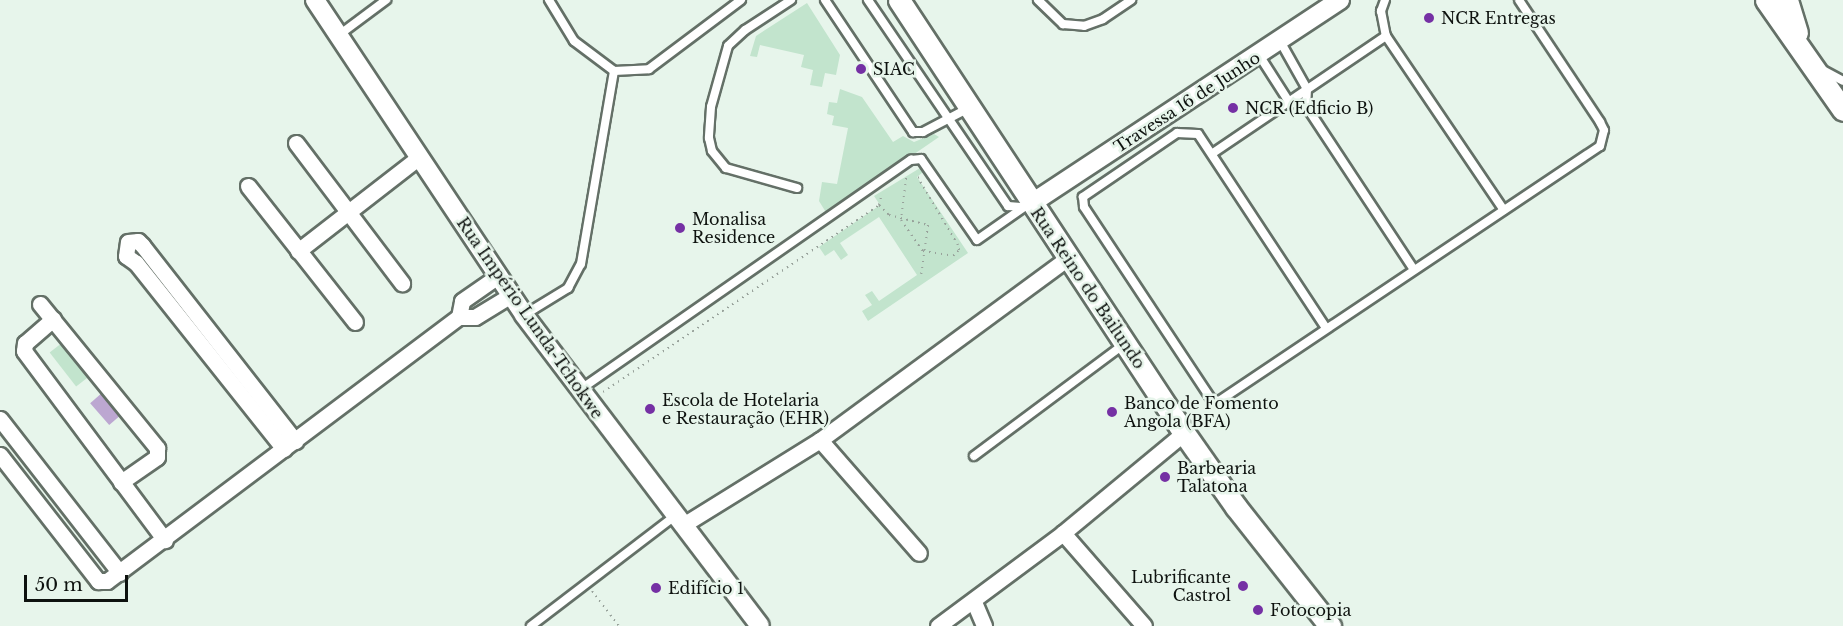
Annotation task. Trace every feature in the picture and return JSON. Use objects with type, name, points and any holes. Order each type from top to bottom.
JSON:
[{"type":"main road","name":"Rua Reino do Bailundo","points":[[898,0],[971,107],[1032,208],[1068,258],[1184,433],[1236,507],[1330,626]]},
{"type":"main road","points":[[1766,0],[1843,110]]},
{"type":"main road","points":[[1787,0],[1810,64]]},
{"type":"main road","points":[[1236,507],[1317,626]]},
{"type":"street","name":"Rua Império Lunda-Tchokwe","points":[[315,0],[524,315],[760,626]]},
{"type":"street","name":"Travessa 16 de Junho","points":[[1032,208],[1340,0]]},
{"type":"street","points":[[296,143],[402,283]]},
{"type":"street","points":[[298,251],[418,158]]},
{"type":"street","points":[[248,186],[355,322]]},
{"type":"street","points":[[129,242],[142,245],[290,445],[136,262],[126,256],[129,242]]},
{"type":"street","points":[[679,520],[820,440],[1068,258]]},
{"type":"street","points":[[459,317],[462,301],[498,276]]},
{"type":"street","points":[[0,455],[98,581],[120,573],[459,317],[475,317],[511,295]]},
{"type":"street","points":[[40,304],[159,452],[121,482]]},
{"type":"street","points":[[53,319],[25,343],[24,351],[165,540]]},
{"type":"street","points":[[0,419],[120,573]]},
{"type":"street","points":[[938,626],[974,602],[1063,533],[1184,433]]},
{"type":"street","points":[[820,440],[919,553]]},
{"type":"street","points":[[1063,533],[1144,626]]},
{"type":"street","points":[[974,602],[984,626]]},
{"type":"lane","points":[[339,35],[386,0]]},
{"type":"lane","points":[[549,0],[574,41],[614,71],[649,69],[741,0]]},
{"type":"lane","points":[[791,0],[739,33],[728,46],[711,107],[709,138],[712,151],[726,168],[797,188]]},
{"type":"lane","points":[[825,0],[908,128],[923,132],[945,118],[971,107]]},
{"type":"lane","points":[[868,0],[945,118],[1008,206],[1032,208]]},
{"type":"lane","points":[[1038,0],[1063,24],[1084,26],[1131,0]]},
{"type":"lane","points":[[1385,0],[1382,11],[1386,36],[1504,210]]},
{"type":"lane","points":[[1326,328],[1214,153],[1198,134],[1176,133],[1085,193],[1084,207],[1213,401],[1219,401],[1600,146],[1604,138],[1600,122],[1519,0]]},
{"type":"lane","points":[[1214,153],[1386,36]]},
{"type":"lane","points":[[1280,41],[1307,89],[1306,105],[1414,270]]},
{"type":"lane","points":[[1259,55],[1289,102],[1306,105]]},
{"type":"lane","points":[[1810,64],[1832,72],[1843,81]]},
{"type":"lane","points":[[524,315],[568,288],[581,264],[614,71]]},
{"type":"lane","points":[[584,396],[915,158],[921,159],[977,240],[1032,208]]},
{"type":"lane","points":[[974,456],[1125,344]]},
{"type":"lane","points":[[534,625],[679,520]]},
{"type":"path","points":[[898,183],[912,172]]},
{"type":"path","points":[[906,178],[901,220],[923,251],[944,258],[959,250],[918,178],[926,172]]},
{"type":"path","points":[[584,396],[879,205],[882,193],[890,188]]},
{"type":"path","points":[[879,205],[888,216],[928,225],[921,276]]},
{"type":"path","points":[[597,597],[619,626]]},
{"type":"green space","points":[[807,3],[840,55],[836,75],[825,73],[822,87],[810,85],[813,70],[801,67],[804,55],[760,45],[757,57],[750,56],[756,36]]},
{"type":"green space","points":[[840,89],[862,97],[893,142],[903,136],[914,142],[934,134],[939,137],[827,214],[819,201],[822,182],[837,184],[848,128],[832,125],[834,116],[827,114],[829,102],[837,103]]},
{"type":"green space","points":[[920,168],[923,172],[917,177],[968,253],[868,321],[862,311],[872,305],[865,295],[872,291],[879,301],[917,275],[879,217],[840,243],[848,255],[841,260],[834,250],[825,256],[819,247],[880,205],[874,196]]},
{"type":"green space","points":[[67,339],[93,373],[76,386],[50,353]]},
{"type":"shaded area","points":[[103,392],[122,414],[109,425],[90,403]]},
{"type":"place","name":"NCR Entregas","points":[[1429,18]]},
{"type":"place","name":"SIAC","points":[[861,69]]},
{"type":"place","name":"NCR (Edficio B)","points":[[1233,108]]},
{"type":"place","name":"Monalisa Residence","points":[[680,228]]},
{"type":"place","name":"Escola de Hotelaria e Restauração (EHR)","points":[[650,409]]},
{"type":"place","name":"Banco de Fomento Angola (BFA)","points":[[1112,412]]},
{"type":"place","name":"Barbearia Talatona","points":[[1165,477]]},
{"type":"place","name":"Lubrificante Castrol","points":[[1243,586]]},
{"type":"place","name":"Edifício 1","points":[[656,588]]},
{"type":"place","name":"Fotocopia","points":[[1258,610]]}]
